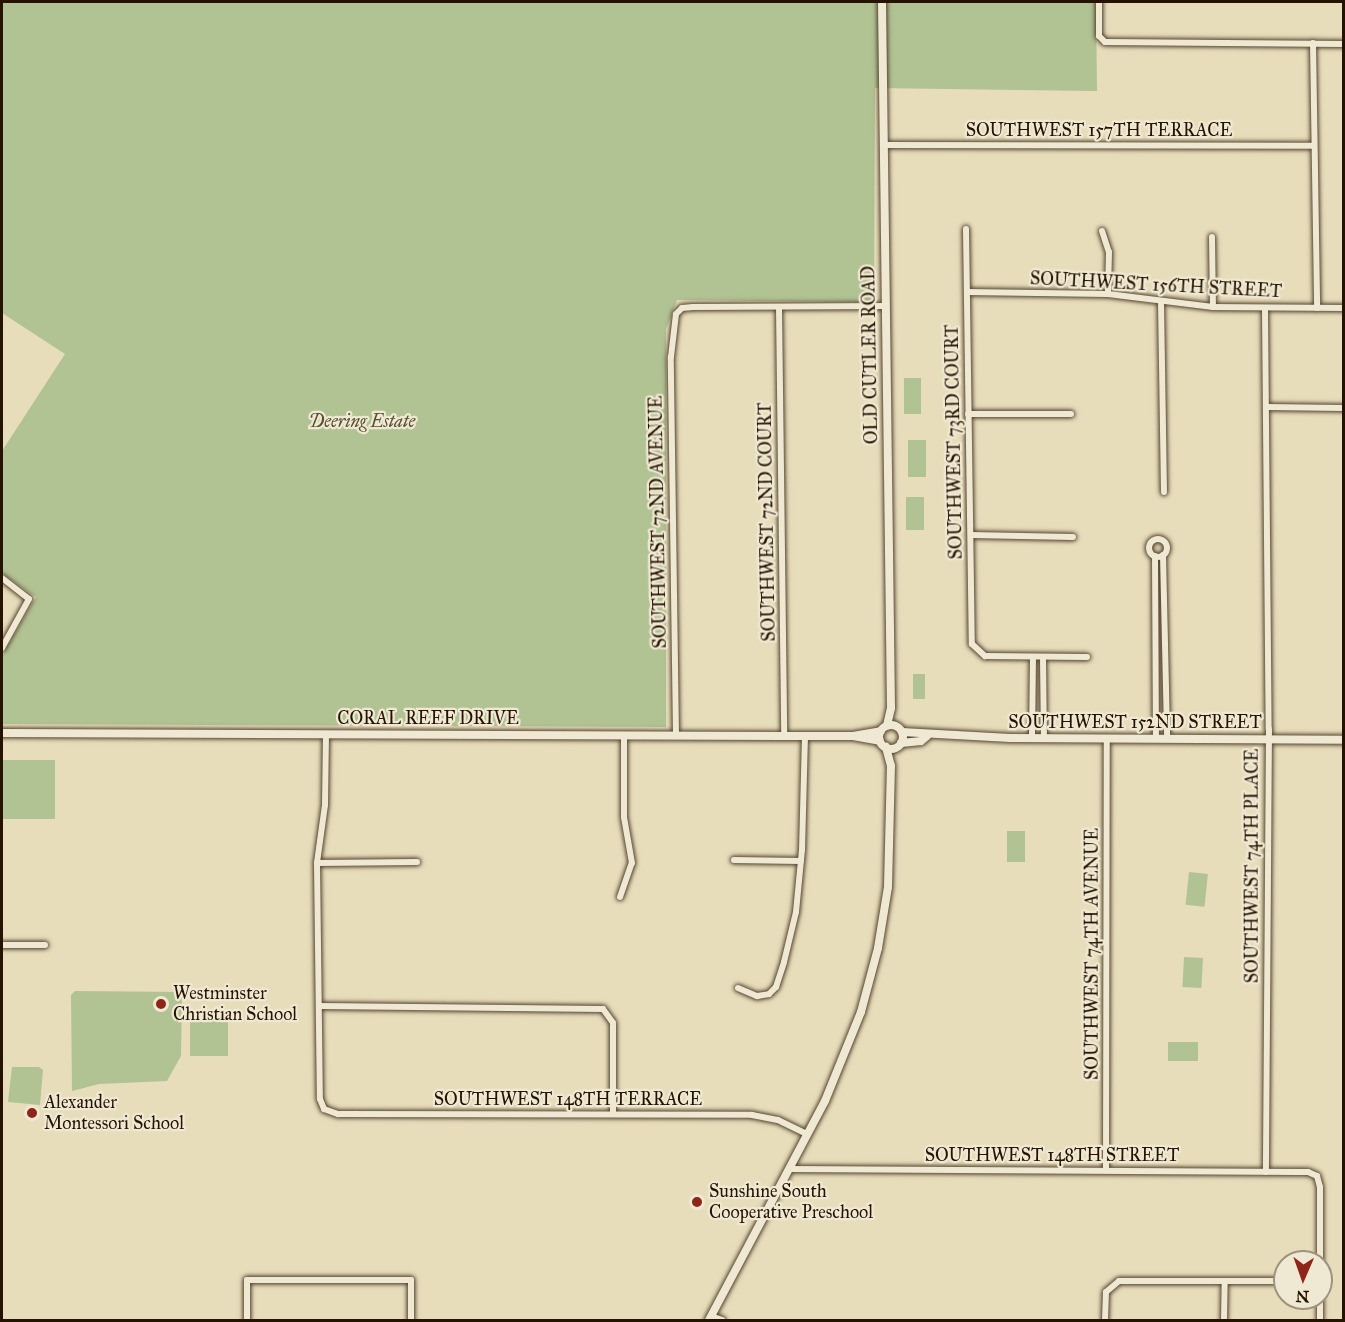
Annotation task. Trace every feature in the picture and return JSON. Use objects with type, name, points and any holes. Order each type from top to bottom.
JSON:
[{"type":"main road","name":"OLD CUTLER ROAD","points":[[710,1318],[807,1134],[853,1038],[878,948],[890,867],[891,766],[884,736],[891,708],[882,2]]},
{"type":"main road","name":"OLD CUTLER ROAD","points":[[891,708],[899,730],[899,745],[891,766]]},
{"type":"main road","name":"SOUTHWEST 152ND STREET","points":[[899,730],[927,736],[1344,740]]},
{"type":"main road","points":[[884,736],[899,730]]},
{"type":"main road","name":"CORAL REEF DRIVE","points":[[2,733],[884,736]]},
{"type":"main road","points":[[884,736],[899,745]]},
{"type":"main road","name":"SOUTHWEST 152ND STREET","points":[[899,745],[921,741],[927,736]]},
{"type":"street","points":[[1099,2],[1100,38],[1110,42],[1344,44]]},
{"type":"street","points":[[1313,43],[1317,308]]},
{"type":"street","name":"SOUTHWEST 157TH TERRACE","points":[[884,145],[1314,146]]},
{"type":"street","name":"SOUTHWEST 73RD COURT","points":[[966,229],[972,641],[978,653],[1033,658]]},
{"type":"street","points":[[1102,231],[1109,252],[1108,294]]},
{"type":"street","points":[[1212,237],[1213,306]]},
{"type":"street","name":"SOUTHWEST 156TH STREET","points":[[967,292],[1108,294],[1161,303],[1264,309],[1344,308]]},
{"type":"street","points":[[1161,303],[1164,492]]},
{"type":"street","points":[[779,307],[886,306]]},
{"type":"street","name":"SOUTHWEST 72ND AVENUE","points":[[676,735],[671,349],[679,310],[779,307]]},
{"type":"street","name":"SOUTHWEST 72ND COURT","points":[[779,307],[784,736]]},
{"type":"street","name":"SOUTHWEST 74TH PLACE","points":[[1264,309],[1267,407],[1268,739],[1266,1172]]},
{"type":"street","points":[[1267,407],[1344,408]]},
{"type":"street","points":[[968,414],[1071,414]]},
{"type":"street","points":[[971,535],[1073,537]]},
{"type":"street","points":[[1156,738],[1160,682],[1159,604],[1155,556],[1149,546],[1157,539],[1166,544],[1159,604]]},
{"type":"street","points":[[1155,556],[1163,555]]},
{"type":"street","points":[[2,578],[29,600],[2,648]]},
{"type":"street","points":[[1032,738],[1033,658],[1087,657]]},
{"type":"street","points":[[1043,658],[1044,738]]},
{"type":"street","points":[[1160,682],[1167,738]]},
{"type":"street","points":[[326,734],[326,805],[317,863],[320,1006],[603,1009],[612,1018],[613,1114]]},
{"type":"street","points":[[620,897],[632,863],[624,817],[624,735]]},
{"type":"street","points":[[738,988],[762,996],[776,987],[796,912],[801,861],[805,736]]},
{"type":"street","name":"SOUTHWEST 74TH AVENUE","points":[[1106,1170],[1107,738]]},
{"type":"street","points":[[734,860],[801,861]]},
{"type":"street","points":[[317,863],[417,862]]},
{"type":"street","points":[[2,945],[45,945]]},
{"type":"street","name":"SOUTHWEST 148TH TERRACE","points":[[320,1006],[320,1099],[326,1110],[338,1114],[759,1115],[807,1134]]},
{"type":"street","name":"SOUTHWEST 148TH STREET","points":[[789,1169],[1106,1170],[1266,1172],[1315,1175],[1320,1187],[1320,1250]]},
{"type":"street","points":[[247,1320],[247,1280],[411,1280],[411,1320]]},
{"type":"street","points":[[1224,1320],[1225,1281]]},
{"type":"street","points":[[1105,1320],[1106,1294],[1114,1284],[1273,1281]]},
{"type":"street","points":[[710,1318],[722,1320]]},
{"type":"green space","name":"Deering Estate","points":[[2,2],[1096,2],[1097,91],[875,88],[874,302],[677,300],[666,329],[666,727],[2,724],[2,656],[36,597],[2,573],[2,451],[65,354],[2,313]]},
{"type":"green space","points":[[904,378],[921,378],[921,414],[904,414]]},
{"type":"green space","points":[[908,440],[926,440],[926,477],[908,477]]},
{"type":"green space","points":[[906,497],[924,497],[924,530],[906,530]]},
{"type":"green space","points":[[913,674],[925,674],[925,699],[913,699]]},
{"type":"green space","points":[[2,760],[55,760],[55,819],[2,819]]},
{"type":"green space","points":[[1007,831],[1025,831],[1025,862],[1007,862]]},
{"type":"green space","points":[[1189,872],[1208,874],[1204,907],[1186,905]]},
{"type":"green space","points":[[1184,957],[1203,958],[1201,988],[1182,987]]},
{"type":"green space","points":[[75,991],[182,992],[181,1056],[167,1081],[99,1084],[72,1091],[71,995]]},
{"type":"green space","points":[[190,1018],[228,1018],[228,1056],[190,1056]]},
{"type":"green space","points":[[1168,1042],[1198,1042],[1198,1061],[1168,1061]]},
{"type":"green space","points":[[12,1067],[39,1067],[43,1070],[40,1105],[8,1102]]},
{"type":"place","name":"Westminster Christian School","points":[[161,1004]]},
{"type":"place","name":"Alexander Montessori School","points":[[32,1113]]},
{"type":"place","name":"Sunshine South Cooperative Preschool","points":[[697,1202]]}]
